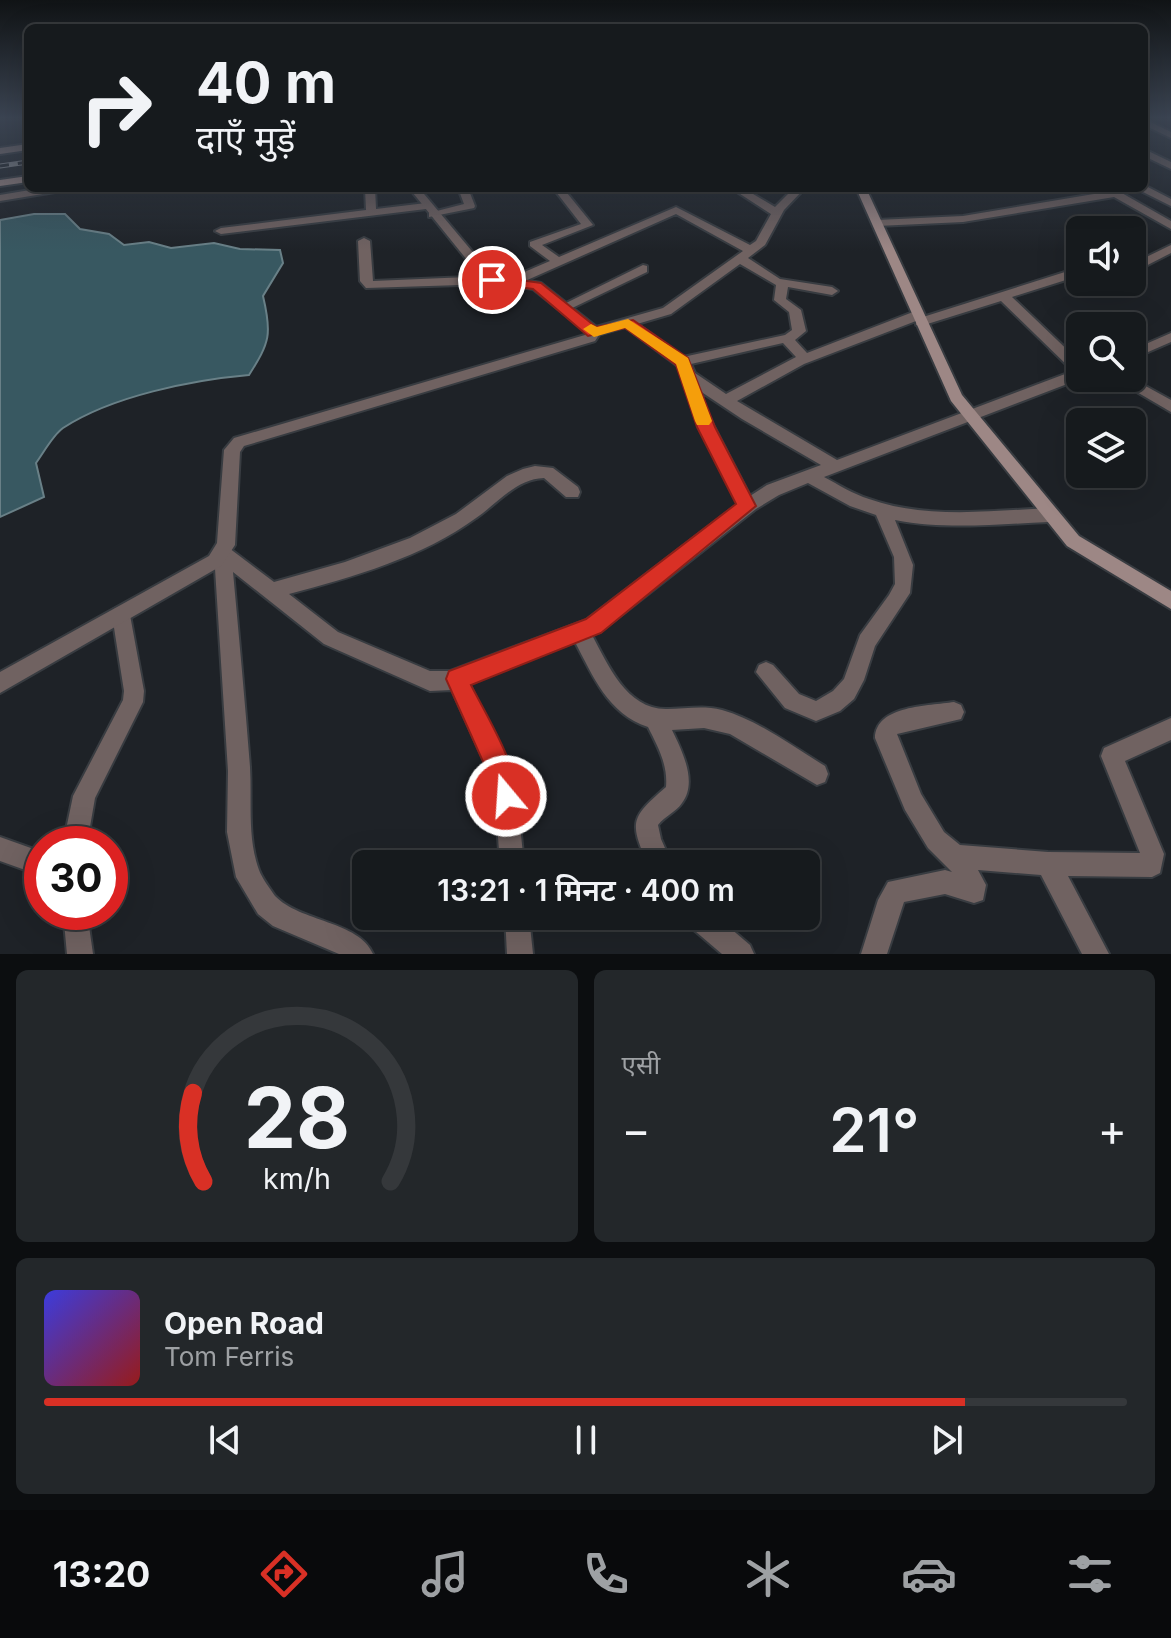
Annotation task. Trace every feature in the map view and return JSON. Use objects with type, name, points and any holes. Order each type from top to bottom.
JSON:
[{"type":"main road","points":[[0,183],[24,180]]},
{"type":"main road","points":[[863,192],[956,397],[1049,515],[1089,554],[1171,601]]},
{"type":"street","points":[[1148,191],[1171,203]]},
{"type":"street","points":[[0,198],[37,192]]},
{"type":"street","points":[[370,192],[371,212]]},
{"type":"street","points":[[417,192],[492,280]]},
{"type":"street","points":[[221,231],[371,212],[470,206],[465,192]]},
{"type":"street","points":[[559,262],[534,244],[588,225],[561,192]]},
{"type":"street","points":[[743,192],[777,213]]},
{"type":"street","points":[[360,954],[347,944],[282,917],[267,905],[248,877],[239,832],[239,771],[223,553],[232,450],[239,442],[582,343],[594,332],[661,315],[746,255],[766,235],[777,213],[796,192]]},
{"type":"street","points":[[877,223],[963,219],[1105,192]]},
{"type":"street","points":[[1112,192],[1171,226]]},
{"type":"street","points":[[512,282],[676,210],[746,255],[782,284],[832,291]]},
{"type":"street","points":[[364,241],[366,281],[370,285],[492,280],[537,286],[594,332]]},
{"type":"street","points":[[1146,261],[1171,248]]},
{"type":"street","points":[[564,307],[643,269]]},
{"type":"street","points":[[725,401],[805,359],[920,318],[1066,276]]},
{"type":"street","points":[[686,369],[788,338],[799,331],[795,308],[780,300],[782,284]]},
{"type":"street","points":[[1003,296],[1066,358]]},
{"type":"street","points":[[628,323],[725,401],[835,466]]},
{"type":"street","points":[[1146,349],[1171,337]]},
{"type":"street","points":[[788,338],[805,359]]},
{"type":"street","points":[[686,369],[706,427],[747,506]]},
{"type":"street","points":[[223,553],[331,638],[430,681],[457,679],[580,633],[747,506],[807,476],[1066,377]]},
{"type":"street","points":[[1145,392],[1171,407]]},
{"type":"street","points":[[270,591],[364,565],[421,540],[465,517],[527,473],[547,472],[572,492]]},
{"type":"street","points":[[807,476],[882,509],[947,517],[1049,515]]},
{"type":"street","points":[[766,672],[792,701],[816,711],[838,701],[847,691],[855,679],[868,638],[893,609],[905,578],[902,561],[882,509]]},
{"type":"street","points":[[0,683],[202,570],[223,553]]},
{"type":"street","points":[[78,826],[84,796],[133,702],[134,691],[121,615]]},
{"type":"street","points":[[580,633],[607,681],[637,712],[655,719],[697,716],[724,720],[817,774]]},
{"type":"street","points":[[457,679],[504,784],[511,850]]},
{"type":"street","points":[[874,954],[890,900],[897,891],[945,882],[974,891],[974,885],[955,856],[936,840],[913,802],[885,732],[894,723],[954,712]]},
{"type":"street","points":[[653,850],[646,835],[646,820],[678,789],[670,749],[655,719]]},
{"type":"street","points":[[955,856],[1048,864],[1152,865],[1152,854],[1112,756],[1171,729]]},
{"type":"street","points":[[0,849],[24,858]]},
{"type":"street","points":[[1048,864],[1096,954]]},
{"type":"street","points":[[77,930],[80,954]]},
{"type":"street","points":[[518,930],[520,954]]},
{"type":"street","points":[[713,930],[741,954]]},
{"type":"water","points":[[34,214],[65,214],[80,229],[109,234],[124,245],[149,242],[171,248],[214,243],[240,249],[280,250],[283,263],[263,296],[268,320],[267,337],[249,375],[203,381],[128,398],[63,428],[36,463],[44,497],[0,517],[0,220]]},
{"type":"railway","points":[[0,166],[24,163]]},
{"type":"slow traffic","points":[[591,329],[594,332],[628,323],[682,362],[688,371],[703,421]]},
{"type":"route","points":[[492,280],[537,286],[594,332],[628,323],[682,362],[688,371],[706,427],[747,506],[593,626],[567,639],[457,679],[501,773],[506,796]]}]
